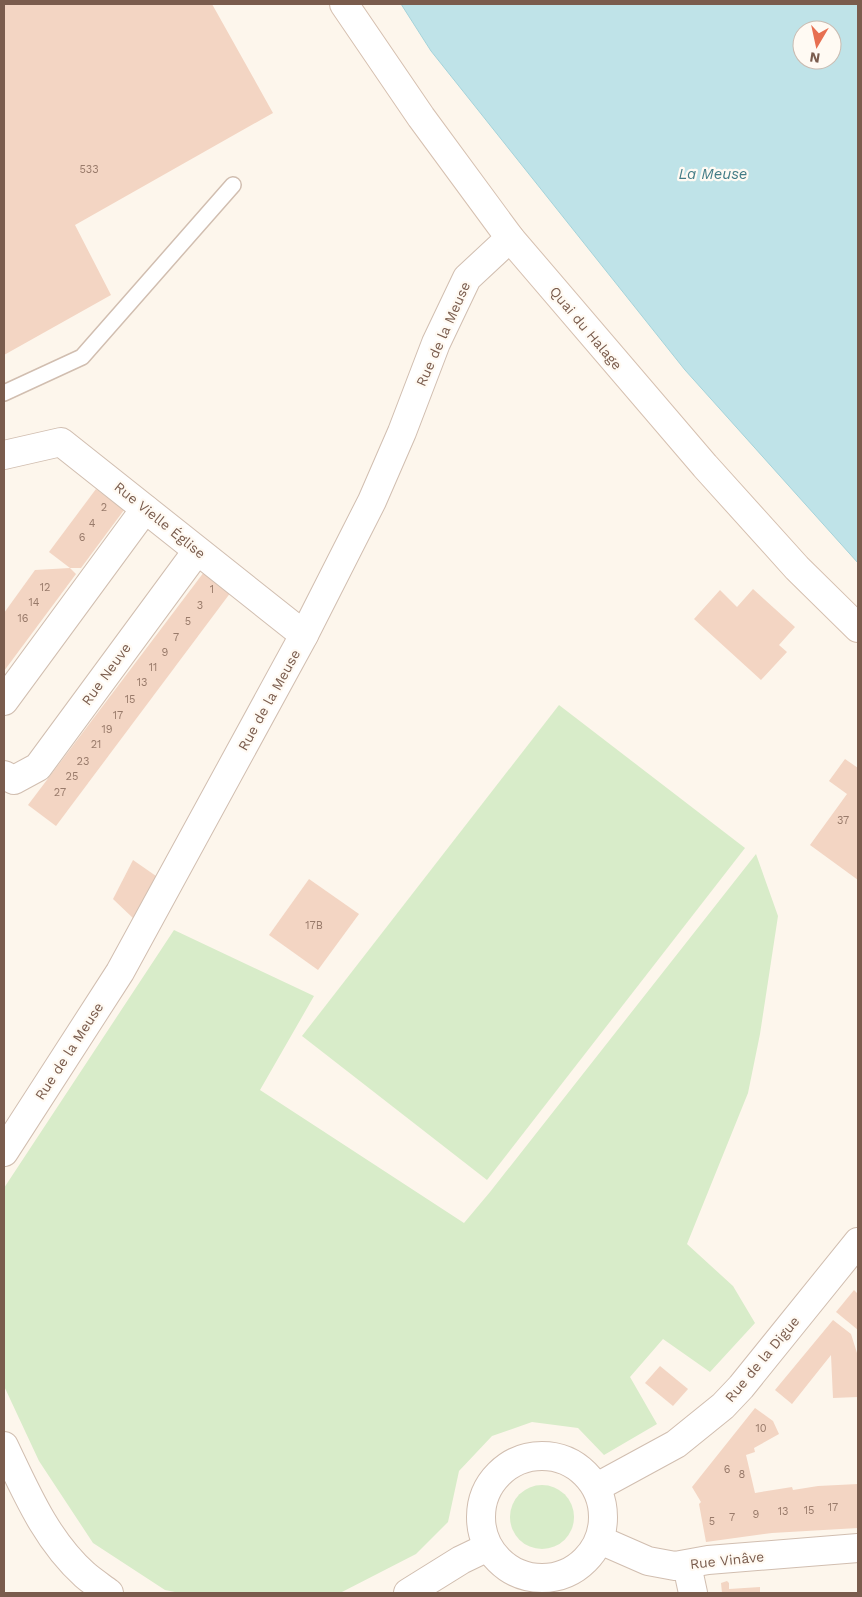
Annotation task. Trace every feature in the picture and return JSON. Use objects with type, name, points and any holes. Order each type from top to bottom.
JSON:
[{"type":"street","name":"Quai du Halage","points":[[344,4],[421,117],[510,238],[705,466],[797,568],[858,628]]},
{"type":"street","name":"Rue de la Meuse","points":[[4,1152],[120,972],[304,635],[372,501],[402,432],[436,343],[467,278],[510,238]]},
{"type":"street","name":"Rue Vielle Église","points":[[4,455],[61,442],[304,635]]},
{"type":"street","points":[[4,700],[145,509]]},
{"type":"street","name":"Rue Neuve","points":[[4,775],[14,780],[38,767],[198,551]]},
{"type":"street","name":"Rue de la Digue","points":[[597,1487],[676,1444],[723,1406],[741,1387],[858,1242]]},
{"type":"street","points":[[4,1446],[32,1506],[56,1542],[85,1574],[109,1593]]},
{"type":"street","points":[[542,1455],[561,1458],[577,1466],[591,1478],[597,1487],[604,1507],[604,1520],[600,1540],[593,1552],[579,1566],[538,1586],[528,1577],[516,1573],[505,1566],[488,1547],[482,1530],[480,1512],[484,1494],[494,1478],[507,1466],[524,1457],[542,1455]]},
{"type":"street","name":"Rue Vinâve","points":[[600,1540],[648,1561],[675,1566],[708,1560],[858,1548]]},
{"type":"street","points":[[408,1593],[461,1560],[488,1547]]},
{"type":"street","points":[[687,1564],[693,1593]]},
{"type":"lane","points":[[4,393],[82,357],[234,185]]},
{"type":"green space","points":[[559,705],[745,848],[487,1180],[302,1036]]},
{"type":"green space","points":[[756,854],[778,916],[760,1034],[748,1093],[687,1244],[733,1286],[755,1323],[710,1372],[663,1339],[630,1377],[657,1424],[604,1455],[578,1428],[532,1422],[492,1436],[459,1471],[448,1522],[416,1554],[340,1593],[180,1593],[165,1590],[93,1543],[39,1461],[4,1386],[4,1188],[174,930],[314,996],[260,1090],[464,1223]]},
{"type":"green space","points":[[542,1485],[560,1491],[568,1499],[574,1517],[568,1535],[560,1543],[542,1549],[524,1543],[516,1535],[510,1517],[516,1499],[524,1491]]},
{"type":"water","name":"La Meuse","points":[[401,4],[858,4],[858,563],[685,370],[431,51]]},
{"type":"building","points":[[4,4],[212,4],[273,113],[75,225],[111,295],[4,355]]},
{"type":"building","points":[[96,489],[124,510],[81,568],[70,568],[49,552]]},
{"type":"building","points":[[70,568],[76,574],[4,671],[4,613],[35,570]]},
{"type":"building","points":[[204,572],[231,592],[56,826],[28,805]]},
{"type":"building","points":[[753,589],[795,627],[779,645],[787,652],[761,680],[694,619],[720,590],[737,607]]},
{"type":"building","points":[[845,759],[858,768],[858,880],[810,845],[847,794],[829,781]]},
{"type":"building","points":[[133,860],[156,876],[134,919],[113,899]]},
{"type":"building","points":[[309,879],[359,914],[318,970],[269,935]]},
{"type":"building","points":[[854,1290],[858,1294],[858,1330],[836,1312]]},
{"type":"building","points":[[833,1320],[851,1334],[857,1353],[858,1397],[833,1398],[831,1355],[792,1404],[775,1390]]},
{"type":"building","points":[[660,1366],[688,1389],[673,1406],[645,1383]]},
{"type":"building","points":[[755,1408],[773,1421],[779,1434],[754,1448],[755,1452],[746,1455],[755,1493],[792,1487],[793,1490],[818,1486],[858,1484],[858,1528],[772,1533],[706,1542],[699,1504],[701,1502],[692,1487]]},
{"type":"building","points":[[727,1581],[729,1589],[760,1587],[760,1593],[722,1593],[721,1583]]}]
